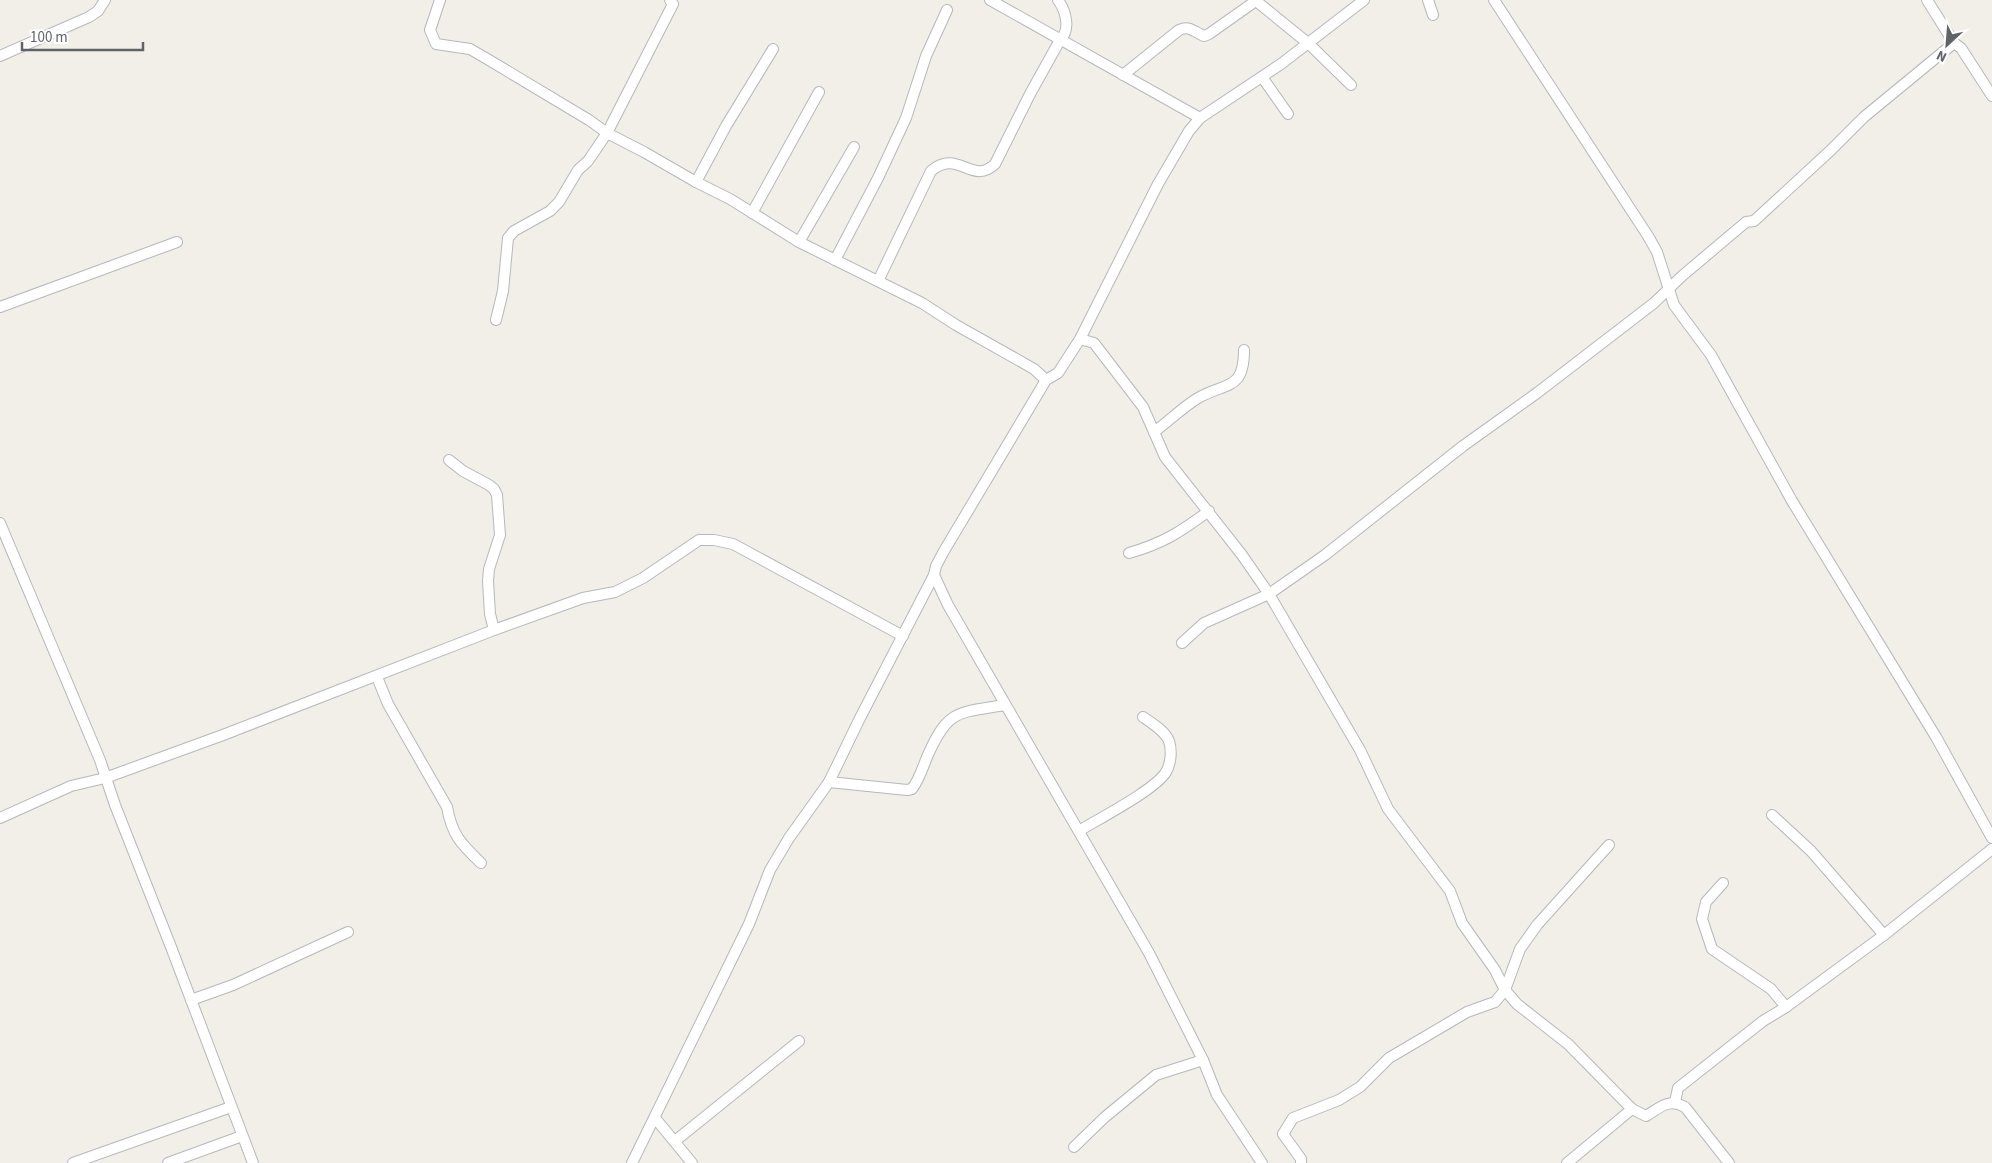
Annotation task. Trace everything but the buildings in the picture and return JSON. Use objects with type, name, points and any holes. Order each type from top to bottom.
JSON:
[{"type":"street","points":[[0,56],[89,17],[98,11],[106,0]]},
{"type":"street","points":[[440,0],[430,30],[436,44],[470,50],[476,53],[589,120],[607,133],[730,199],[799,242],[922,303],[956,325],[1034,369],[1046,380]]},
{"type":"street","points":[[496,320],[503,291],[508,238],[514,231],[550,211],[559,202],[578,170],[588,161],[607,133],[673,4],[670,0]]},
{"type":"street","points":[[990,0],[1200,118]]},
{"type":"street","points":[[878,281],[931,171],[939,164],[952,162],[977,171],[989,170],[995,164],[1030,94],[1068,29],[1062,5],[1058,0]]},
{"type":"street","points":[[1123,75],[1179,30],[1189,27],[1204,36],[1256,0],[1309,44],[1351,85]]},
{"type":"street","points":[[632,1163],[749,924],[770,870],[788,838],[829,782],[934,575],[936,566],[944,551],[1046,380],[1058,373],[1080,339],[1158,184],[1189,131],[1200,118],[1309,44],[1364,0]]},
{"type":"street","points":[[1428,0],[1433,16]]},
{"type":"street","points":[[1494,0],[1648,236],[1657,252],[1674,305],[1711,355],[1792,502],[1936,736],[1992,838]]},
{"type":"street","points":[[1928,1],[1954,43],[1960,48],[1992,96]]},
{"type":"street","points":[[836,260],[906,118],[926,56],[947,10]]},
{"type":"street","points":[[1182,643],[1204,623],[1268,594],[1325,554],[1463,446],[1654,303],[1746,222],[1754,221],[1864,116],[1954,43]]},
{"type":"street","points":[[696,182],[726,126],[773,49]]},
{"type":"street","points":[[1262,77],[1288,114]]},
{"type":"street","points":[[752,213],[819,92]]},
{"type":"street","points":[[799,242],[854,147]]},
{"type":"street","points":[[0,307],[177,242]]},
{"type":"street","points":[[1080,339],[1094,343],[1143,407],[1165,457],[1209,511],[1268,594],[1360,750],[1388,809],[1450,891],[1462,923],[1495,970],[1505,990],[1517,1004],[1568,1044],[1632,1109],[1646,1116],[1668,1103],[1675,1102],[1685,1107],[1694,1116],[1729,1163]]},
{"type":"street","points":[[1154,432],[1198,398],[1222,389],[1236,380],[1243,370],[1244,350]]},
{"type":"street","points":[[449,460],[489,485],[497,495],[500,535],[489,569],[488,581],[490,614],[494,630]]},
{"type":"street","points":[[1129,553],[1161,543],[1176,535],[1209,511]]},
{"type":"street","points":[[0,523],[100,760],[105,778],[253,1163]]},
{"type":"street","points":[[0,818],[54,792],[105,778],[377,677],[494,630],[583,598],[615,592],[643,578],[699,540],[714,540],[733,544],[903,636]]},
{"type":"street","points":[[934,575],[948,605],[1149,953],[1203,1060],[1217,1094],[1262,1163]]},
{"type":"street","points":[[377,677],[388,704],[447,807],[450,825],[458,839],[481,863]]},
{"type":"street","points":[[829,782],[912,789],[935,737],[944,723],[961,713],[1005,705]]},
{"type":"street","points":[[1080,831],[1156,783],[1167,771],[1171,756],[1169,741],[1158,728],[1143,717]]},
{"type":"street","points":[[1772,815],[1811,851],[1884,936]]},
{"type":"street","points":[[1301,1163],[1301,1159],[1283,1134],[1293,1118],[1339,1100],[1360,1087],[1389,1058],[1467,1012],[1495,1002],[1505,990],[1520,950],[1537,925],[1609,845]]},
{"type":"street","points":[[1675,1102],[1678,1088],[1763,1021],[1786,1007],[1884,936],[1992,849]]},
{"type":"street","points":[[1722,882],[1706,902],[1702,919],[1712,949],[1771,989],[1786,1007]]},
{"type":"street","points":[[191,1000],[266,970],[348,932]]},
{"type":"street","points":[[675,1141],[799,1041]]},
{"type":"street","points":[[1074,1147],[1105,1117],[1156,1075],[1203,1060]]},
{"type":"street","points":[[73,1163],[231,1107]]},
{"type":"street","points":[[1567,1163],[1632,1109]]},
{"type":"street","points":[[655,1118],[692,1163]]},
{"type":"street","points":[[168,1163],[242,1136]]}]
